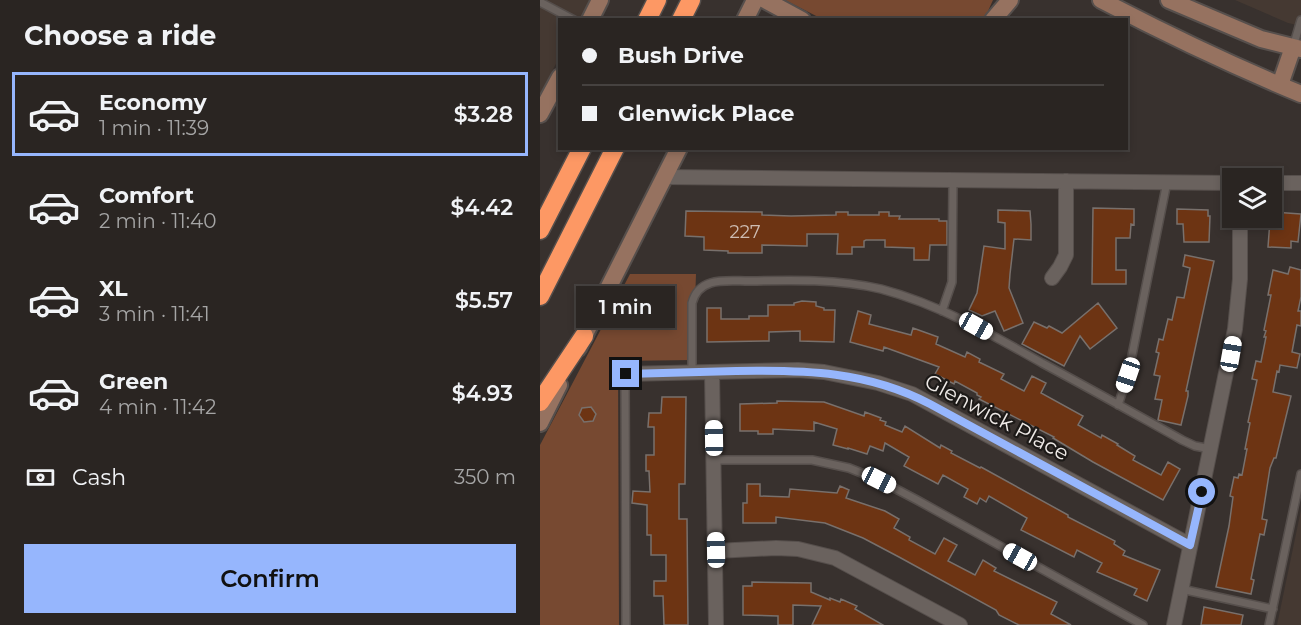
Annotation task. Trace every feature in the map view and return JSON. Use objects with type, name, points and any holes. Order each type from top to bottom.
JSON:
[{"type":"highway","points":[[648,18],[657,0]]},
{"type":"highway","points":[[682,18],[691,0]]},
{"type":"highway","points":[[540,230],[581,150]]},
{"type":"highway","points":[[540,296],[614,150]]},
{"type":"highway","points":[[540,402],[585,336]]},
{"type":"main road","points":[[591,18],[600,0]]},
{"type":"main road","points":[[746,18],[755,0]]},
{"type":"main road","points":[[765,0],[798,18]]},
{"type":"main road","points":[[994,18],[1001,0]]},
{"type":"main road","points":[[994,18],[1010,0]]},
{"type":"main road","points":[[1101,0],[1142,22],[1301,94]]},
{"type":"main road","points":[[1169,0],[1261,39],[1297,48],[1280,85]]},
{"type":"main road","points":[[540,114],[558,81]]},
{"type":"main road","points":[[540,423],[678,150]]},
{"type":"street","points":[[665,177],[1222,183]]},
{"type":"street","points":[[1052,278],[1066,255],[1066,181]]},
{"type":"street","points":[[1282,183],[1301,183]]},
{"type":"street","points":[[1174,625],[1235,329],[1240,279],[1240,228]]},
{"type":"street","name":"Glenwick Place","points":[[626,374],[798,370],[868,380],[912,394],[1190,545]]},
{"type":"street","points":[[712,372],[717,625]]},
{"type":"street","points":[[716,550],[798,549],[835,558],[960,625]]},
{"type":"lane","points":[[540,2],[570,18]]},
{"type":"lane","points":[[1297,48],[1301,20]]},
{"type":"lane","points":[[942,311],[952,282],[953,180]]},
{"type":"lane","points":[[1118,405],[1128,375],[1167,182]]},
{"type":"lane","points":[[692,372],[692,303],[698,290],[710,282],[782,280],[835,282],[880,289],[976,326],[1182,440],[1210,449]]},
{"type":"lane","points":[[626,374],[626,625]]},
{"type":"lane","points":[[714,460],[812,460],[849,468],[879,480],[917,500],[1143,625]]},
{"type":"lane","points":[[1269,625],[1301,474]]},
{"type":"lane","points":[[1181,589],[1273,609]]},
{"type":"shaded area","points":[[540,0],[592,0],[582,18],[558,18],[558,60],[540,94]]},
{"type":"shaded area","points":[[785,0],[993,0],[985,18],[820,18]]},
{"type":"shaded area","points":[[1235,0],[1301,0],[1301,26],[1288,23]]},
{"type":"shaded area","points":[[630,274],[696,274],[693,360],[618,361],[619,625],[540,625],[540,445]]},
{"type":"shaded area","points":[[1301,510],[1301,625],[1277,625]]},
{"type":"building","points":[[1093,208],[1134,209],[1134,225],[1131,224],[1130,238],[1116,238],[1116,270],[1126,270],[1126,284],[1092,284]]},
{"type":"building","points":[[1177,209],[1208,210],[1208,216],[1210,216],[1209,242],[1184,242],[1183,224],[1177,224]]},
{"type":"building","points":[[998,210],[1030,211],[1031,224],[1031,240],[1014,239],[1010,274],[1009,288],[1023,323],[1004,331],[995,311],[982,316],[969,310],[977,293],[984,246],[1005,249],[1005,223],[998,222]]},
{"type":"building","points":[[686,211],[762,212],[762,215],[791,216],[836,215],[836,212],[848,212],[848,215],[879,215],[879,212],[889,212],[889,216],[900,216],[899,219],[947,221],[947,245],[930,245],[929,260],[914,260],[914,248],[885,247],[885,240],[866,240],[864,247],[852,247],[852,254],[837,254],[838,234],[807,234],[807,246],[762,245],[762,253],[704,250],[704,237],[685,236]]},
{"type":"building","points":[[1282,213],[1301,214],[1298,242],[1291,241],[1291,248],[1268,247],[1269,228],[1282,228]]},
{"type":"building","points":[[1185,255],[1214,261],[1186,391],[1188,391],[1188,396],[1181,425],[1158,420],[1162,400],[1155,399],[1160,376],[1154,375],[1159,353],[1156,352],[1159,339],[1163,340],[1168,319],[1172,320],[1177,297],[1184,298],[1190,268],[1183,266]]},
{"type":"building","points":[[1290,267],[1301,270],[1301,297],[1298,311],[1301,311],[1301,326],[1297,325],[1292,352],[1300,354],[1297,368],[1280,365],[1279,372],[1277,371],[1273,392],[1291,396],[1276,458],[1270,468],[1262,519],[1267,520],[1264,535],[1260,534],[1251,579],[1254,580],[1251,594],[1216,587],[1229,526],[1233,497],[1230,496],[1234,477],[1238,478],[1239,474],[1242,475],[1247,449],[1245,449],[1250,423],[1248,422],[1257,380],[1252,379],[1256,361],[1261,362],[1266,337],[1264,337],[1266,331],[1264,330],[1273,270],[1288,274]]},
{"type":"building","points":[[802,301],[816,302],[816,306],[824,310],[835,310],[834,342],[800,341],[800,331],[769,332],[769,341],[707,342],[707,308],[721,308],[721,319],[749,319],[749,316],[768,316],[768,305],[794,305]]},
{"type":"building","points":[[1098,303],[1117,328],[1090,349],[1080,336],[1064,366],[1022,344],[1034,322],[1062,333]]},
{"type":"building","points":[[858,311],[871,315],[869,324],[911,335],[913,328],[938,337],[936,344],[965,357],[967,352],[980,359],[979,362],[1004,374],[1001,379],[1024,391],[1032,376],[1046,383],[1041,393],[1083,416],[1078,425],[1101,438],[1102,435],[1118,444],[1135,456],[1133,460],[1161,475],[1168,462],[1180,469],[1163,500],[1093,462],[1054,437],[979,399],[981,397],[977,393],[955,381],[954,384],[935,374],[939,367],[884,347],[883,351],[850,342]]},
{"type":"building","points":[[662,397],[686,397],[685,484],[679,484],[679,519],[687,519],[688,625],[664,625],[663,596],[654,596],[654,581],[666,581],[666,555],[651,555],[651,535],[647,535],[647,505],[632,503],[633,491],[650,492],[646,455],[654,455],[654,427],[648,427],[649,413],[661,413]]},
{"type":"building","points":[[777,401],[824,402],[864,416],[865,412],[881,418],[880,420],[886,422],[885,425],[902,432],[905,426],[940,448],[941,445],[952,451],[951,453],[981,467],[1115,541],[1114,544],[1125,551],[1123,555],[1160,570],[1147,601],[1134,595],[1137,589],[1097,572],[1102,563],[1077,550],[1074,557],[1021,530],[1027,518],[989,496],[986,502],[980,498],[977,504],[964,497],[968,489],[943,475],[938,484],[904,466],[909,457],[885,443],[883,451],[870,446],[867,454],[833,445],[837,429],[814,422],[814,431],[773,429],[773,434],[758,434],[758,431],[740,431],[740,404],[777,403]]},
{"type":"building","points":[[591,407],[596,414],[593,421],[584,422],[579,415],[582,408]]},
{"type":"building","points":[[747,484],[760,484],[760,496],[789,497],[790,489],[837,493],[840,486],[849,490],[846,498],[885,511],[899,519],[894,528],[910,537],[909,540],[935,554],[944,538],[957,545],[948,561],[975,575],[983,560],[996,568],[994,571],[1057,602],[1051,614],[1071,625],[1019,625],[999,615],[996,610],[863,538],[825,523],[776,517],[776,523],[743,523],[743,503],[747,503]]},
{"type":"building","points":[[752,582],[811,583],[811,592],[830,600],[830,598],[840,602],[841,599],[857,606],[855,609],[883,625],[812,625],[821,606],[793,605],[793,625],[778,625],[778,616],[743,615],[743,586],[752,586]]},
{"type":"building","points":[[1204,607],[1243,615],[1241,625],[1201,625]]},
{"type":"route","points":[[626,374],[798,370],[848,375],[878,383],[912,394],[1190,545],[1202,492]]}]
